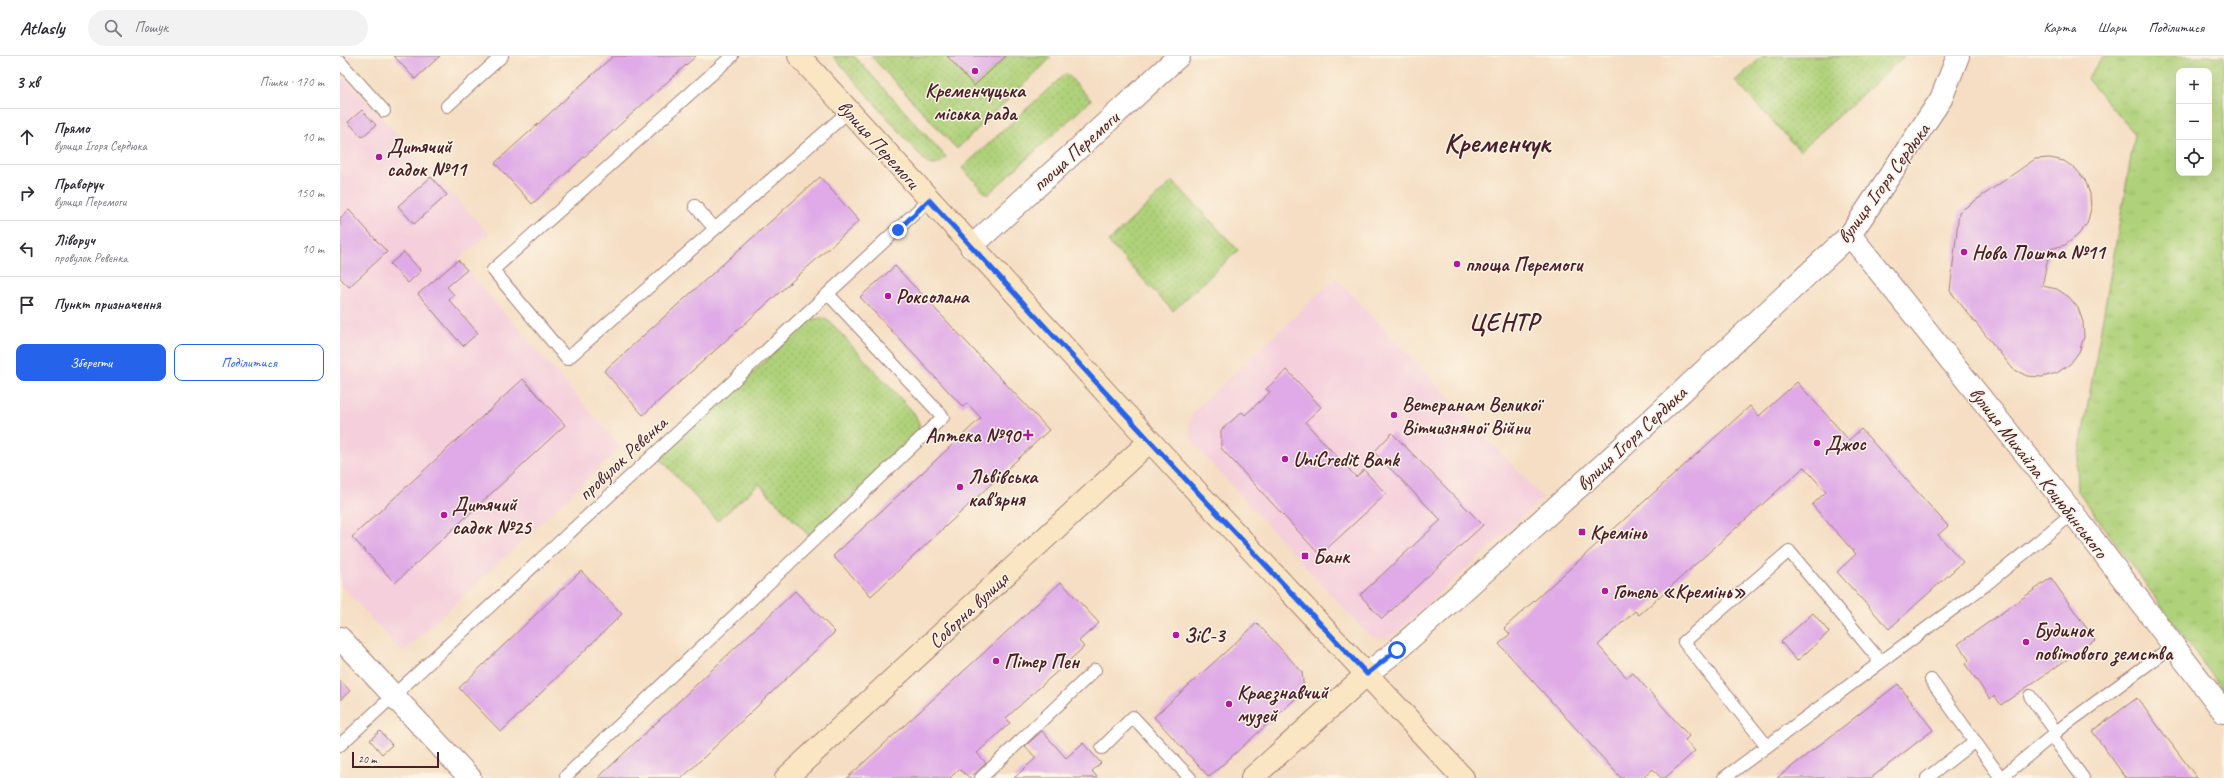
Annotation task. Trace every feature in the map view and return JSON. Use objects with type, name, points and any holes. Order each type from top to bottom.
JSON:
[{"type":"main road","name":"вулиця Перемоги","points":[[799,56],[971,247],[1463,778]]},
{"type":"main road","name":"Соборна вулиця","points":[[786,778],[1150,441]]},
{"type":"main road","name":"вулиця Ігоря Сердюка","points":[[1252,778],[1367,674]]},
{"type":"street","name":"площа Перемоги","points":[[971,247],[1179,56]]},
{"type":"street","name":"вулиця Ігоря Сердюка","points":[[1367,674],[1397,650],[1596,471],[1850,235],[1941,99],[1958,56]]},
{"type":"street","name":"вулиця Михайла Коцюбинського","points":[[1850,235],[2073,513],[2224,712]]},
{"type":"street","points":[[340,638],[470,778]]},
{"type":"lane","points":[[447,106],[502,56]]},
{"type":"lane","points":[[732,56],[493,270],[567,359],[849,111]]},
{"type":"lane","points":[[342,68],[384,111]]},
{"type":"lane","name":"провулок Ревенка","points":[[340,745],[929,200]]},
{"type":"lane","points":[[694,206],[715,229]]},
{"type":"lane","points":[[566,776],[943,417],[828,294]]},
{"type":"lane","points":[[1724,778],[1880,661],[1984,586],[2073,513]]},
{"type":"lane","points":[[1767,746],[1684,642],[1789,551],[1880,661]]},
{"type":"lane","points":[[1931,680],[2001,778],[2054,734],[2124,680],[2174,646]]},
{"type":"lane","points":[[982,778],[1095,670]]},
{"type":"lane","points":[[2030,696],[2083,778]]},
{"type":"lane","points":[[1102,748],[1133,717],[1190,778]]},
{"type":"lane","points":[[1927,778],[1975,741]]},
{"type":"shaded area","name":"Дитячий садок №25","points":[[344,77],[489,234],[458,260],[621,447],[403,653],[340,584],[340,81]]},
{"type":"shaded area","points":[[1336,278],[1543,498],[1398,631],[1386,639],[1370,636],[1363,630],[1193,443],[1190,434],[1189,423],[1194,411]]},
{"type":"green space","points":[[833,56],[854,56],[946,157],[936,165],[928,164]]},
{"type":"green space","points":[[871,56],[947,56],[974,86],[1006,56],[1049,56],[1051,58],[957,149]]},
{"type":"green space","points":[[1763,56],[1904,56],[1800,151],[1735,81]]},
{"type":"green space","points":[[2103,56],[2224,56],[2224,692],[2078,491],[2077,466],[2135,134],[2087,79]]},
{"type":"green space","points":[[1066,73],[1091,100],[987,195],[962,168]]},
{"type":"green space","points":[[1173,181],[1238,250],[1173,311],[1108,242]]},
{"type":"green space","points":[[823,318],[830,322],[914,413],[919,423],[919,434],[809,536],[759,484],[717,521],[660,458],[806,323],[813,319]]},
{"type":"building","points":[[394,56],[440,56],[415,79]]},
{"type":"building","points":[[613,56],[696,56],[532,204],[495,163]]},
{"type":"building","name":"Кременчуцька міська рада","points":[[947,56],[1006,56],[974,86]]},
{"type":"building","points":[[362,110],[376,125],[362,137],[348,122]]},
{"type":"building","points":[[2050,158],[2064,161],[2076,169],[2085,180],[2090,194],[2091,209],[2087,224],[2077,236],[2065,245],[2050,249],[2042,286],[2057,289],[2069,297],[2078,308],[2083,322],[2084,337],[2079,352],[2070,364],[2057,373],[2042,377],[2027,376],[2013,369],[1950,291],[1959,212],[2035,159]]},
{"type":"building","points":[[431,177],[447,195],[414,224],[398,206]]},
{"type":"building","points":[[820,177],[859,221],[643,415],[604,371]]},
{"type":"building","points":[[349,210],[387,252],[349,287],[340,278],[340,218]]},
{"type":"building","points":[[404,252],[421,271],[408,283],[390,264]]},
{"type":"building","points":[[458,260],[467,270],[447,287],[454,295],[449,300],[478,333],[463,346],[418,294]]},
{"type":"building","points":[[895,266],[1049,430],[871,596],[833,556],[981,418],[967,403],[963,407],[860,297]]},
{"type":"building","name":"UniCredit Bank","points":[[1287,370],[1321,407],[1305,422],[1356,477],[1364,470],[1386,494],[1320,555],[1221,448],[1221,430],[1242,412],[1245,415],[1270,392],[1266,389]]},
{"type":"building","points":[[523,379],[565,425],[395,583],[352,537]]},
{"type":"building","name":"Готель «Кремінь»","points":[[1797,382],[1849,440],[1861,429],[1948,526],[1938,535],[1963,562],[1889,629],[1837,572],[1856,554],[1812,505],[1826,492],[1804,467],[1639,615],[1635,611],[1598,645],[1627,678],[1633,673],[1689,736],[1685,740],[1695,751],[1665,778],[1661,778],[1653,769],[1643,778],[1621,778],[1499,644],[1510,634],[1504,628],[1750,406],[1759,416]]},
{"type":"building","points":[[1392,433],[1483,525],[1382,619],[1360,595],[1441,520],[1374,452]]},
{"type":"building","points":[[581,571],[622,614],[501,732],[459,688]]},
{"type":"building","name":"Будинок повітового земства","points":[[2051,578],[2095,640],[2001,705],[1994,695],[1990,699],[1965,664],[1969,660],[1958,644]]},
{"type":"building","points":[[1061,582],[1099,623],[1079,641],[1084,647],[1006,718],[1010,723],[977,753],[986,763],[970,778],[959,769],[950,778],[847,778]]},
{"type":"building","points":[[795,591],[835,632],[682,778],[598,778]]},
{"type":"building","points":[[1813,613],[1829,632],[1797,661],[1781,642]]},
{"type":"building","name":"Краєзнавчий музей","points":[[1257,623],[1302,672],[1304,691],[1209,777],[1154,717]]},
{"type":"building","points":[[340,680],[350,691],[340,700]]},
{"type":"building","points":[[1898,684],[1933,730],[1871,778],[1777,778]]},
{"type":"building","points":[[2137,698],[2197,778],[2126,778],[2092,731]]},
{"type":"building","points":[[380,731],[392,745],[382,754],[370,740]]},
{"type":"building","points":[[1042,731],[1066,758],[1083,743],[1101,763],[1092,771],[1098,778],[1014,778],[1036,758],[1025,746]]},
{"type":"place","name":"Кременчуцька міська рада","points":[[975,71]]},
{"type":"place","name":"Дитячий садок №11","points":[[379,157]]},
{"type":"place","name":"Нова Пошта №11","points":[[1964,252]]},
{"type":"place","name":"площа Перемоги","points":[[1457,264]]},
{"type":"place","name":"Роксолана","points":[[888,296]]},
{"type":"place","name":"Ветеранам Великої Вітчизняної Війни","points":[[1394,415]]},
{"type":"place","name":"Аптека №90","points":[[1028,435]]},
{"type":"place","name":"Джос","points":[[1817,443]]},
{"type":"place","name":"UniCredit Bank","points":[[1285,459]]},
{"type":"place","name":"Львiвська кав'ярня","points":[[960,487]]},
{"type":"place","name":"Дитячий садок №25","points":[[444,515]]},
{"type":"place","name":"Кремінь","points":[[1582,532]]},
{"type":"place","name":"Банк","points":[[1305,556]]},
{"type":"place","name":"Готель «Кремінь»","points":[[1605,591]]},
{"type":"place","name":"ЗіС-3","points":[[1176,635]]},
{"type":"place","name":"Будинок повітового земства","points":[[2026,642]]},
{"type":"place","name":"Пітер Пен","points":[[996,661]]},
{"type":"place","name":"Краєзнавчий музей","points":[[1229,704]]},
{"type":"district","name":"Кременчук","points":[[1497,142]]},
{"type":"district","name":"ЦЕНТР","points":[[1504,322]]},
{"type":"route","points":[[898,230],[929,200],[1150,441],[1367,674],[1397,650]]}]
